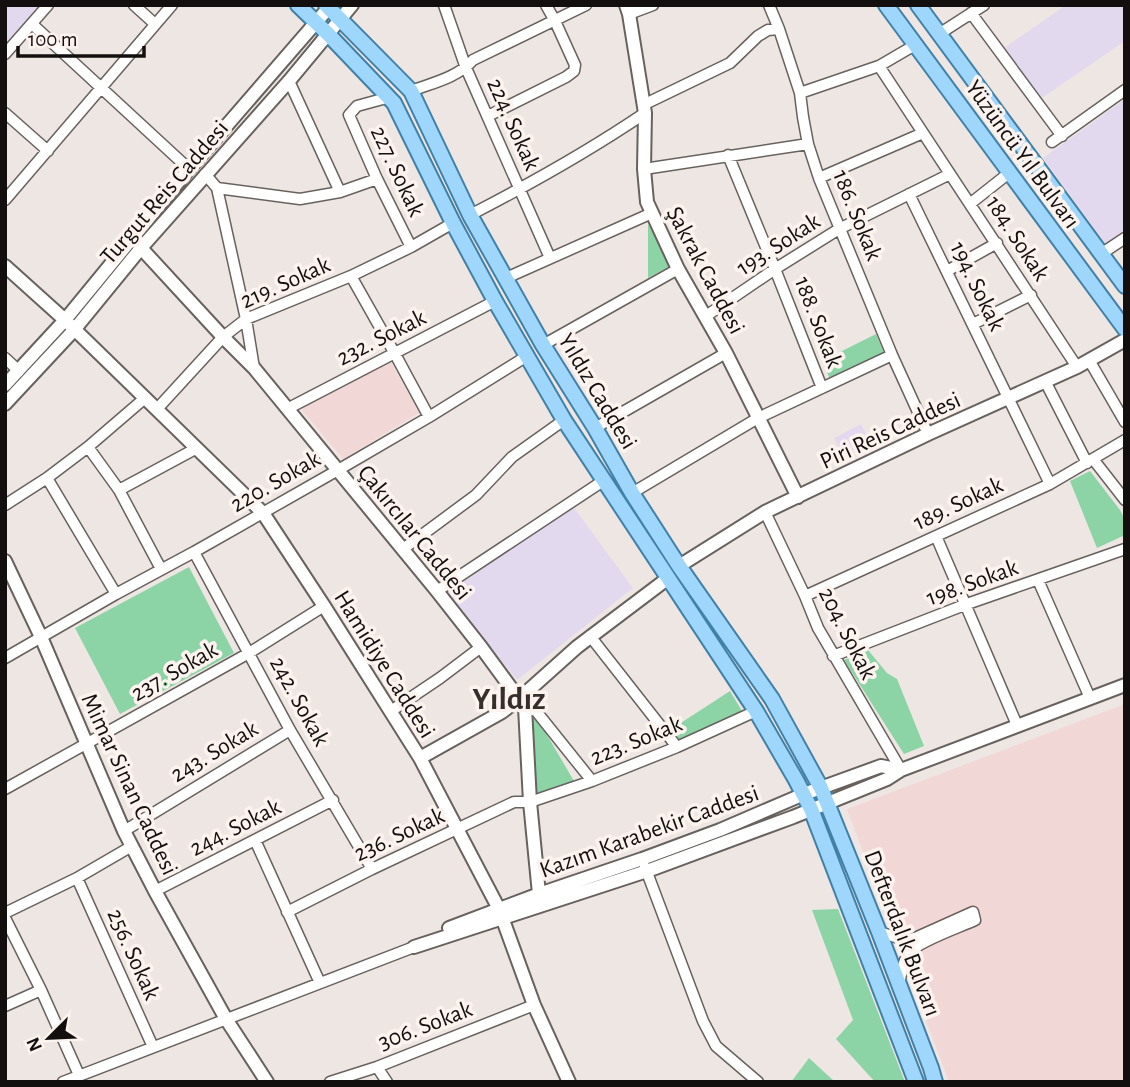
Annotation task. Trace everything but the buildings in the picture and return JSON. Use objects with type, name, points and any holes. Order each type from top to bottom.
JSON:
[{"type":"main road","name":"Yıldız Caddesi","points":[[298,5],[394,103],[495,302],[564,420],[756,712],[811,808]]},
{"type":"main road","name":"Yüzüncü Yıl Bulvarı","points":[[886,5],[1125,329]]},
{"type":"main road","name":"Yüzüncü Yıl Bulvarı","points":[[918,5],[1125,286]]},
{"type":"main road","name":"Yıldız Caddesi","points":[[329,6],[411,91],[470,215],[542,345],[678,566],[772,699],[824,795]]},
{"type":"main road","name":"Defterdalık Bulvarı","points":[[824,795],[935,1082]]},
{"type":"main road","name":"Defterdalık Bulvarı","points":[[811,808],[916,1082]]},
{"type":"street","points":[[5,54],[48,5]]},
{"type":"street","points":[[134,5],[155,24]]},
{"type":"street","points":[[5,201],[172,5]]},
{"type":"street","name":"Turgut Reis Caddesi","points":[[5,385],[70,325],[141,248],[352,5]]},
{"type":"street","name":"224. Sokak","points":[[444,5],[466,68],[550,258]]},
{"type":"street","points":[[488,116],[575,71],[575,65],[546,5]]},
{"type":"street","points":[[411,91],[454,75],[473,60],[586,5]]},
{"type":"street","points":[[628,10],[653,5]]},
{"type":"street","name":"186. Sokak","points":[[769,5],[800,93],[808,144],[819,178],[892,355],[928,434]]},
{"type":"street","points":[[939,34],[984,5]]},
{"type":"street","name":"Turgut Reis Caddesi","points":[[5,404],[70,325],[189,169],[329,6]]},
{"type":"street","name":"Şakrak Caddesi","points":[[628,10],[644,109],[647,202],[678,269],[726,353],[798,497]]},
{"type":"street","points":[[971,13],[1062,136]]},
{"type":"street","points":[[32,24],[189,169]]},
{"type":"street","points":[[470,215],[613,135],[644,109],[730,63],[758,36],[768,30],[779,29]]},
{"type":"street","points":[[800,93],[879,66],[915,45]]},
{"type":"street","name":"184. Sokak","points":[[879,66],[1031,295],[1125,422]]},
{"type":"street","points":[[289,80],[340,192]]},
{"type":"street","points":[[1052,142],[1125,90]]},
{"type":"street","name":"227. Sokak","points":[[390,97],[357,106],[349,115],[411,247]]},
{"type":"street","points":[[5,113],[48,151]]},
{"type":"street","points":[[819,178],[923,133]]},
{"type":"street","points":[[644,169],[808,144]]},
{"type":"street","name":"188. Sokak","points":[[728,155],[822,388]]},
{"type":"street","points":[[971,203],[1009,173]]},
{"type":"street","points":[[205,174],[216,188],[246,319],[254,368]]},
{"type":"street","name":"193. Sokak","points":[[706,316],[839,229],[950,174]]},
{"type":"street","points":[[216,188],[300,199],[340,192],[377,179]]},
{"type":"street","name":"194. Sokak","points":[[909,194],[1050,484]]},
{"type":"street","points":[[506,278],[652,213]]},
{"type":"street","name":"219. Sokak","points":[[157,410],[223,337],[246,319],[351,276],[453,223]]},
{"type":"street","points":[[1101,254],[1125,238]]},
{"type":"street","points":[[947,271],[997,243]]},
{"type":"street","name":"Çakırcılar Caddesi","points":[[141,248],[254,368],[437,591],[523,703]]},
{"type":"street","name":"Hamidiye Caddesi","points":[[5,266],[70,325],[263,513],[420,758],[501,914],[534,1005],[569,1082]]},
{"type":"street","points":[[542,345],[678,269]]},
{"type":"street","points":[[351,276],[429,417]]},
{"type":"street","points":[[973,324],[1031,295]]},
{"type":"street","name":"232. Sokak","points":[[287,410],[495,302]]},
{"type":"street","name":"Piri Reis Caddesi","points":[[678,566],[765,512],[1083,363],[1125,340]]},
{"type":"street","points":[[595,428],[726,353]]},
{"type":"street","points":[[632,493],[758,418],[892,355]]},
{"type":"street","name":"220. Sokak","points":[[5,658],[338,470],[527,356]]},
{"type":"street","points":[[5,358],[19,371]]},
{"type":"street","points":[[1045,381],[1090,461],[1125,500]]},
{"type":"street","points":[[5,505],[88,447],[145,398]]},
{"type":"street","points":[[403,549],[476,495],[512,457],[564,420]]},
{"type":"street","name":"189. Sokak","points":[[805,596],[1050,484],[1125,440]]},
{"type":"street","points":[[88,447],[119,490],[161,569]]},
{"type":"street","points":[[119,490],[197,449]]},
{"type":"street","points":[[47,478],[116,594]]},
{"type":"street","points":[[437,591],[603,481]]},
{"type":"street","name":"204. Sokak","points":[[765,512],[818,628],[901,770]]},
{"type":"street","points":[[936,536],[1017,725]]},
{"type":"street","name":"198. Sokak","points":[[833,656],[967,604],[1124,551]]},
{"type":"street","name":"242. Sokak","points":[[194,552],[290,730],[372,869]]},
{"type":"street","name":"Mimar Sinan Caddesi","points":[[5,561],[41,637],[124,831],[226,1019],[267,1082]]},
{"type":"street","points":[[420,758],[523,703],[577,646],[667,579]]},
{"type":"street","points":[[1038,580],[1090,698]]},
{"type":"street","name":"237. Sokak","points":[[5,789],[249,653],[324,606]]},
{"type":"street","points":[[590,636],[677,747]]},
{"type":"street","points":[[391,711],[481,647]]},
{"type":"street","name":"Kazım Karabekir Caddesi","points":[[501,914],[538,894],[644,865],[804,794],[824,795],[887,779],[901,770],[1125,685]]},
{"type":"street","points":[[523,703],[536,711],[592,781]]},
{"type":"street","points":[[523,703],[538,894]]},
{"type":"street","name":"223. Sokak","points":[[530,802],[592,781],[756,712]]},
{"type":"street","name":"243. Sokak","points":[[124,831],[290,730]]},
{"type":"street","name":"Kazım Karabekir Caddesi","points":[[63,1082],[87,1076],[153,1047],[414,947],[439,932],[781,821],[811,808],[824,795]]},
{"type":"street","name":"244. Sokak","points":[[155,891],[333,800]]},
{"type":"street","name":"236. Sokak","points":[[287,912],[514,802],[530,802]]},
{"type":"street","points":[[255,840],[320,983]]},
{"type":"street","points":[[87,1076],[5,916],[132,846]]},
{"type":"street","points":[[644,865],[703,1021],[716,1046],[758,1082]]},
{"type":"street","name":"256. Sokak","points":[[77,878],[153,1047]]},
{"type":"street","points":[[879,932],[905,940],[915,938],[973,912],[975,920],[918,945],[909,952],[899,984]]},
{"type":"street","points":[[5,1006],[41,990]]},
{"type":"street","name":"306. Sokak","points":[[330,1082],[377,1067],[534,1005]]},
{"type":"street","points":[[377,1067],[387,1082]]},
{"type":"shaded area","points":[[5,5],[43,5],[5,47]]},
{"type":"shaded area","points":[[1066,5],[1124,5],[1125,41],[1039,100],[1004,48]]},
{"type":"shaded area","points":[[1125,99],[1125,233],[1107,246],[1043,158]]},
{"type":"shaded area","points":[[391,362],[419,413],[343,459],[301,409]]},
{"type":"shaded area","points":[[861,424],[870,442],[843,456],[834,438]]},
{"type":"shaded area","points":[[572,505],[633,588],[517,680],[447,593]]},
{"type":"shaded area","points":[[1125,704],[1125,1082],[949,1082],[847,809]]},
{"type":"green space","points":[[648,224],[668,259],[668,267],[648,278]]},
{"type":"green space","points":[[876,334],[884,353],[830,379],[822,361]]},
{"type":"green space","points":[[1090,471],[1125,520],[1125,535],[1097,548],[1070,481]]},
{"type":"green space","points":[[189,567],[234,653],[120,714],[75,628]]},
{"type":"green space","points":[[868,650],[887,673],[897,679],[924,746],[904,754],[844,660]]},
{"type":"green space","points":[[730,691],[742,711],[679,740],[673,728]]},
{"type":"green space","points":[[531,718],[537,718],[574,781],[537,795]]},
{"type":"green space","points":[[838,909],[905,1082],[875,1082],[836,1039],[853,1020],[812,910]]},
{"type":"green space","points":[[809,1058],[835,1082],[791,1082]]},
{"type":"district","name":"Yıldız","points":[[509,698]]}]
